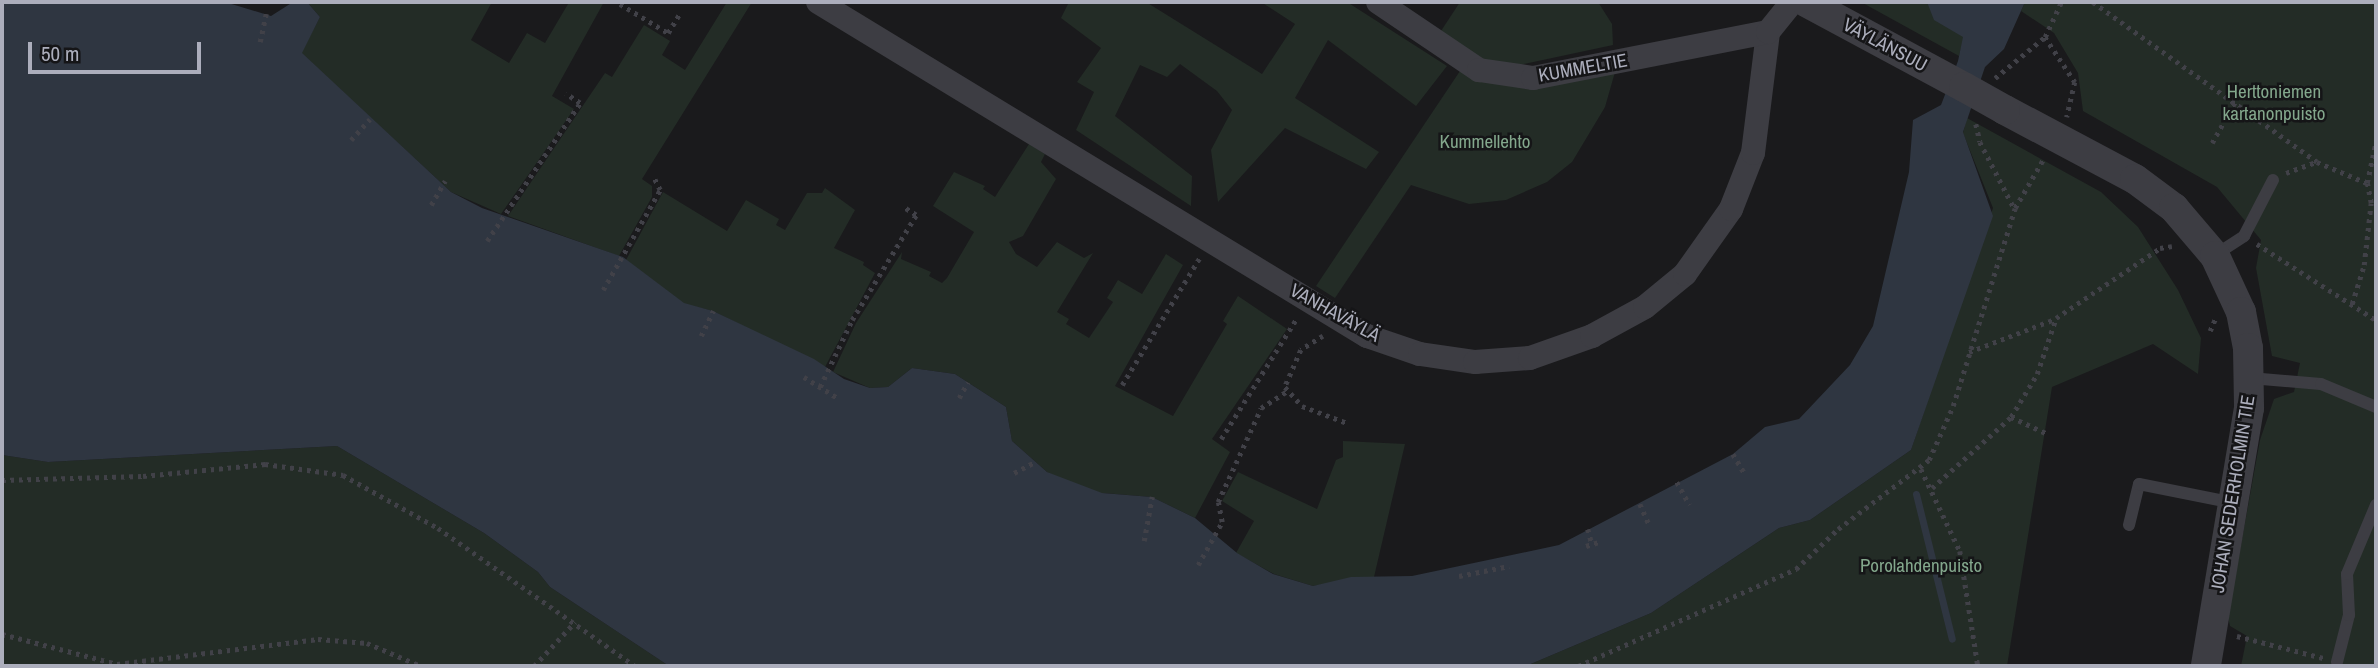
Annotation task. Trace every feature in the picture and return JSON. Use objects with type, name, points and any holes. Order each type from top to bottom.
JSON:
[{"type":"street","name":"VANHAVÄYLÄ","points":[[818,2],[1367,336],[1420,354],[1475,362],[1530,358],[1619,324],[1685,274],[1731,209],[1753,153],[1768,32]]},
{"type":"street","name":"KUMMELTIE","points":[[1378,2],[1479,70],[1506,77],[1534,78],[1768,32]]},
{"type":"street","points":[[1768,32],[1792,2]]},
{"type":"street","name":"VÄYLÄNSUU","points":[[1806,2],[1964,88]]},
{"type":"street","name":"JOHAN SEDERHOLMIN TIE","points":[[1964,88],[2135,179],[2189,222],[2215,256],[2241,312],[2250,378],[2234,503],[2206,666]]},
{"type":"lane","points":[[2215,256],[2244,236],[2273,180]]},
{"type":"lane","points":[[2250,378],[2321,384],[2376,407]]},
{"type":"lane","points":[[2129,524],[2139,484],[2234,503]]},
{"type":"lane","points":[[2337,662],[2348,615],[2347,574],[2376,505]]},
{"type":"path","points":[[1996,76],[2045,37],[2061,2]]},
{"type":"path","points":[[2093,2],[2317,162],[2367,183]]},
{"type":"path","points":[[620,4],[668,33],[680,13]]},
{"type":"path","points":[[260,43],[266,14]]},
{"type":"path","points":[[2045,37],[2075,82],[2071,104]]},
{"type":"path","points":[[487,241],[580,103],[566,94]]},
{"type":"path","points":[[2212,144],[2235,102]]},
{"type":"path","points":[[351,140],[370,119]]},
{"type":"path","points":[[2352,304],[2364,265],[2371,203],[2367,183],[2376,141]]},
{"type":"path","points":[[1980,142],[2015,208]]},
{"type":"path","points":[[1578,666],[1796,569],[1871,502],[1921,469],[1937,445],[2015,208],[2047,153]]},
{"type":"path","points":[[2273,180],[2317,162]]},
{"type":"path","points":[[603,290],[660,190],[653,176]]},
{"type":"path","points":[[431,205],[445,181]]},
{"type":"path","points":[[820,387],[852,320],[916,215],[903,207]]},
{"type":"path","points":[[1122,385],[1211,240]]},
{"type":"path","points":[[2258,244],[2376,320]]},
{"type":"path","points":[[1968,352],[2056,318],[2160,248]]},
{"type":"path","points":[[1221,439],[1308,300]]},
{"type":"path","points":[[701,336],[713,311]]},
{"type":"path","points":[[1932,488],[2011,417],[2037,374],[2056,318]]},
{"type":"path","points":[[1198,565],[1222,522],[1218,502],[1261,408],[1287,391],[1301,350],[1324,335]]},
{"type":"path","points":[[804,377],[837,398]]},
{"type":"path","points":[[959,398],[968,382]]},
{"type":"path","points":[[1287,391],[1302,406],[1347,423]]},
{"type":"path","points":[[2011,417],[2048,434]]},
{"type":"path","points":[[1733,454],[1744,472]]},
{"type":"path","points":[[1014,473],[1035,462]]},
{"type":"path","points":[[2,480],[143,476],[265,464],[343,475],[438,528],[635,666]]},
{"type":"path","points":[[1921,469],[1960,551],[1978,666]]},
{"type":"path","points":[[1678,482],[1690,505]]},
{"type":"path","points":[[1144,541],[1152,497]]},
{"type":"path","points":[[1640,504],[1650,526]]},
{"type":"path","points":[[1588,529],[1589,545],[1599,542]]},
{"type":"path","points":[[1481,563],[1482,572]]},
{"type":"path","points":[[1459,576],[1509,566]]},
{"type":"path","points":[[534,666],[575,622]]},
{"type":"path","points":[[2212,630],[2303,653]]},
{"type":"path","points":[[2,634],[117,665],[318,639],[367,643],[421,666]]},
{"type":"green space","points":[[307,2],[492,2],[471,40],[509,63],[527,33],[545,43],[568,4],[604,2],[552,96],[574,109],[501,214],[451,192],[301,53],[320,17]]},
{"type":"green space","points":[[727,2],[752,2],[642,179],[652,186],[652,197],[619,256],[508,216],[605,73],[612,77],[644,25],[670,41],[662,55],[685,70]]},
{"type":"green space","points":[[1069,2],[1146,2],[1262,74],[1295,24],[1261,2],[1347,2],[1447,66],[1416,106],[1328,40],[1295,98],[1379,152],[1366,169],[1285,128],[1218,202],[1211,150],[1232,110],[1217,91],[1180,64],[1167,77],[1140,65],[1115,116],[1192,176],[1191,206],[1076,130],[1094,92],[1077,82],[1101,48],[1061,18]]},
{"type":"green space","points":[[1460,2],[1598,2],[1612,24],[1613,45],[1510,67],[1480,59],[1441,31]]},
{"type":"green space","points":[[1861,2],[1943,2],[1964,37],[1959,56]]},
{"type":"green space","name":"Herttoniemen kartanonpuisto","points":[[2025,2],[2376,2],[2376,666],[2241,666],[2247,636],[2230,626],[2228,617],[2260,440],[2274,399],[2294,392],[2300,363],[2272,356],[2256,268],[2261,240],[2217,187],[2083,111],[2078,73],[2054,33],[2021,11]]},
{"type":"green space","name":"Kummellehto","points":[[1462,68],[1615,72],[1605,107],[1572,162],[1547,182],[1506,200],[1469,204],[1411,185],[1335,298],[1316,286]]},
{"type":"green space","name":"Porolahdenpuisto","points":[[1967,118],[2101,192],[2138,227],[2178,290],[2201,338],[2198,374],[2153,344],[2052,387],[2007,666],[1526,666],[1651,613],[1779,528],[1810,520],[1911,450],[1993,208],[1963,133]]},
{"type":"green space","points":[[1029,144],[1045,154],[1041,162],[1056,179],[1023,236],[1009,242],[1016,254],[1037,267],[1057,242],[1084,258],[1093,253],[1057,312],[1069,319],[1066,324],[1089,338],[1113,302],[1107,298],[1118,280],[1142,294],[1166,254],[1183,265],[1115,386],[1173,416],[1227,324],[1223,321],[1238,296],[1287,329],[1212,439],[1230,452],[1195,518],[1152,497],[1103,493],[1102,505],[1047,472],[1012,441],[1006,407],[955,374],[912,368],[888,387],[870,388],[833,372],[856,323],[902,252],[901,259],[931,272],[929,276],[942,283],[947,278],[974,232],[933,206],[954,172],[985,186],[983,189],[995,197]]},
{"type":"green space","points":[[825,188],[855,210],[834,248],[864,262],[863,265],[875,273],[825,367],[713,311],[684,304],[626,260],[663,192],[727,231],[746,200],[779,219],[776,225],[785,230],[807,193],[822,193]]},
{"type":"green space","points":[[1343,441],[1405,444],[1374,577],[1313,586],[1274,574],[1236,553],[1254,521],[1222,501],[1238,472],[1317,509],[1336,460],[1343,457]]},
{"type":"green space","points":[[337,446],[484,533],[538,572],[550,587],[669,666],[2,666],[2,455],[48,462]]},
{"type":"shaded area","points":[[2,2],[225,2],[271,16],[293,2],[307,2],[320,17],[302,53],[451,192],[482,208],[623,257],[684,303],[713,311],[814,359],[844,379],[870,388],[888,387],[912,368],[955,374],[1006,407],[1012,441],[1047,472],[1102,493],[1152,497],[1195,518],[1237,553],[1273,574],[1313,586],[1351,577],[1412,576],[1559,545],[1733,454],[1765,427],[1799,419],[1850,365],[1873,326],[1909,172],[1913,120],[1941,105],[1958,61],[1963,37],[1934,20],[1927,2],[2025,2],[2004,49],[1985,67],[1963,132],[1993,216],[1911,450],[1810,520],[1779,528],[1651,613],[1526,666],[669,666],[550,587],[538,572],[484,533],[337,446],[48,462],[2,455]]},
{"type":"waterway","points":[[1916,494],[1952,639]]}]
